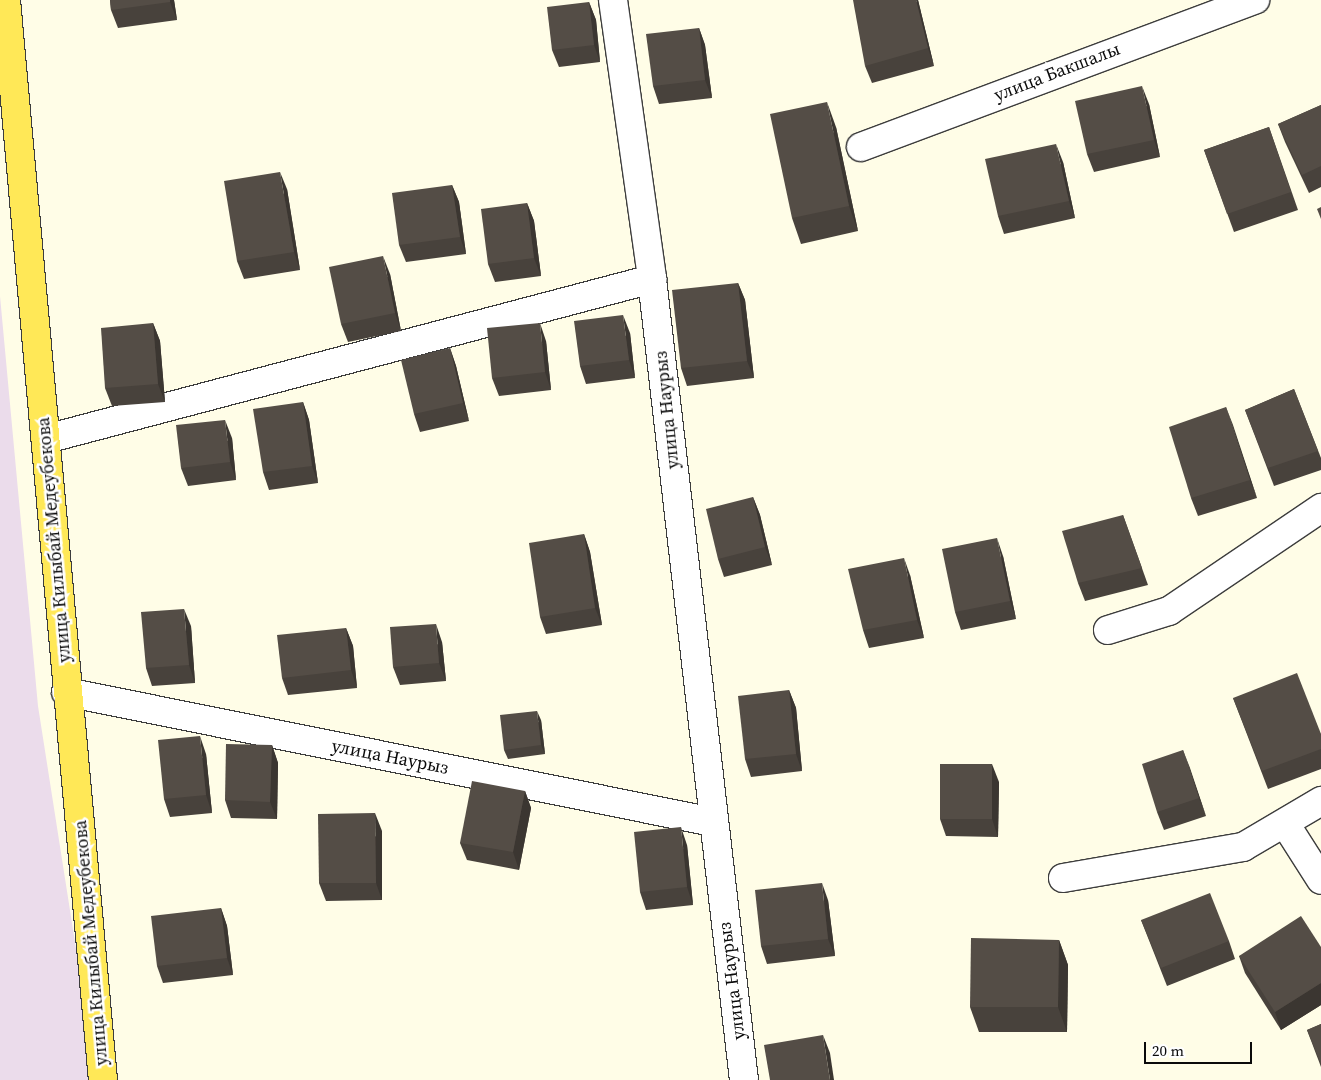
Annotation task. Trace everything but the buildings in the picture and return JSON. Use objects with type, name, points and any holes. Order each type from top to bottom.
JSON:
[{"type":"main road","name":"улица Килыбай Медеубекова","points":[[6,0],[46,439],[66,692],[104,1080]]},
{"type":"street","name":"улица Наурыз","points":[[613,0],[652,280],[744,1080]]},
{"type":"street","name":"улица Бакшалы","points":[[861,148],[1255,0]]},
{"type":"street","points":[[46,439],[652,280]]},
{"type":"street","points":[[1108,630],[1169,610],[1321,508]]},
{"type":"street","name":"улица Наурыз","points":[[66,692],[714,822]]},
{"type":"street","points":[[1063,878],[1242,847],[1286,826],[1321,801]]},
{"type":"street","points":[[1286,826],[1321,880]]},
{"type":"shaded area","points":[[0,296],[38,706],[82,987],[88,1080],[0,1080]]}]
